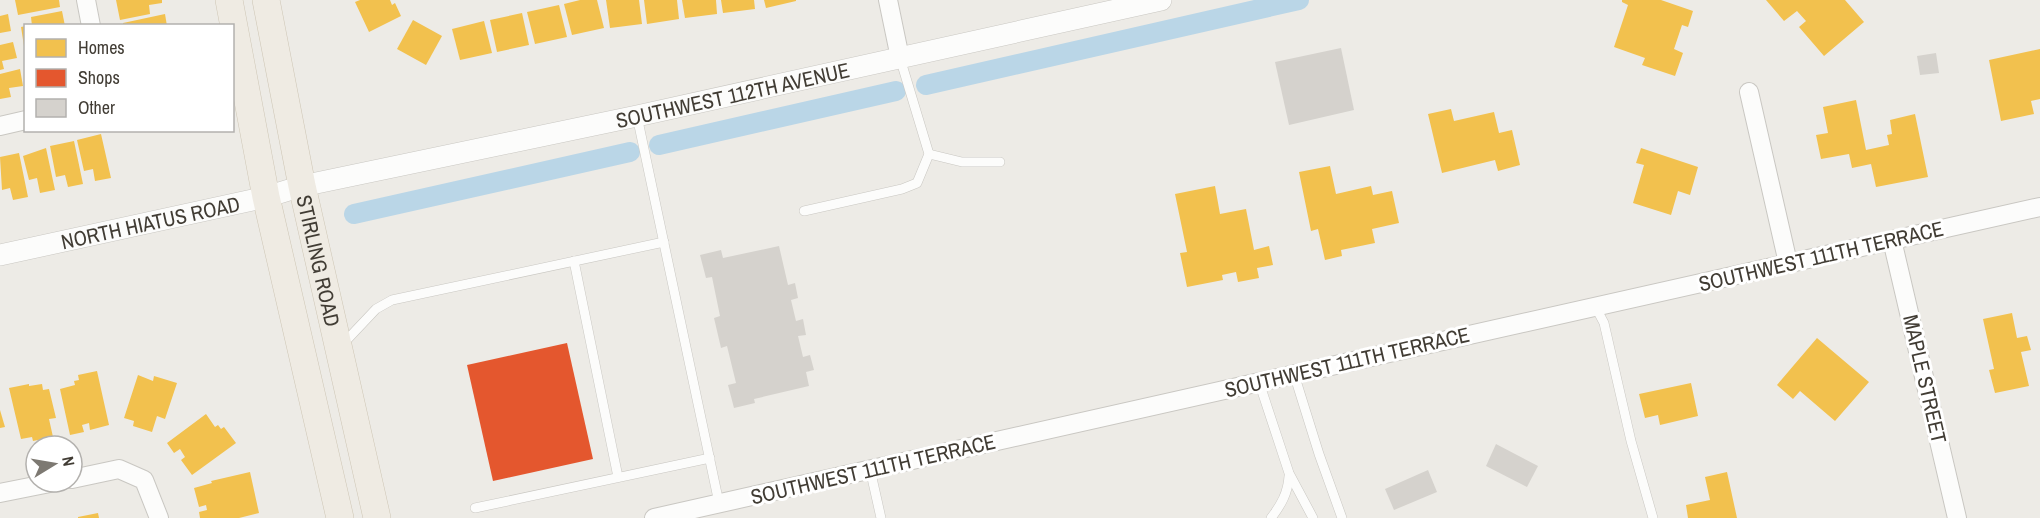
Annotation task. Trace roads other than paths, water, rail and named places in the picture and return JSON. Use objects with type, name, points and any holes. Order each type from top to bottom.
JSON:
[{"type":"main road","name":"STIRLING ROAD","points":[[229,0],[234,24]]},
{"type":"main road","name":"STIRLING ROAD","points":[[266,0],[302,186],[377,518]]},
{"type":"main road","name":"STIRLING ROAD","points":[[234,27],[266,197],[340,518]]},
{"type":"street","points":[[86,0],[91,24]]},
{"type":"street","points":[[888,0],[900,58]]},
{"type":"street","name":"SOUTHWEST 112TH AVENUE","points":[[302,186],[637,116],[1161,0]]},
{"type":"street","points":[[1749,92],[1788,263]]},
{"type":"street","points":[[0,126],[24,120]]},
{"type":"street","name":"NORTH HIATUS ROAD","points":[[0,255],[266,197],[302,186]]},
{"type":"street","name":"SOUTHWEST 111TH TERRACE","points":[[654,518],[2040,207]]},
{"type":"street","name":"MAPLE STREET","points":[[1892,240],[1957,518]]},
{"type":"street","points":[[84,476],[118,469],[144,480],[159,518]]},
{"type":"street","points":[[0,493],[24,488]]},
{"type":"lane","points":[[804,211],[902,189],[917,183],[929,154],[900,58]]},
{"type":"lane","points":[[637,116],[719,503]]},
{"type":"lane","points":[[929,154],[963,162],[1000,162]]},
{"type":"lane","points":[[339,348],[376,309],[392,300],[664,242]]},
{"type":"lane","points":[[574,261],[618,477]]},
{"type":"lane","points":[[1595,306],[1604,323],[1631,441],[1653,518]]},
{"type":"lane","points":[[1294,374],[1342,518]]},
{"type":"lane","points":[[1259,382],[1289,473],[1313,518]]},
{"type":"lane","points":[[475,508],[710,458]]},
{"type":"lane","points":[[870,469],[881,518]]},
{"type":"lane","points":[[1271,518],[1282,504],[1289,487],[1289,473]]},
{"type":"waterway","points":[[926,85],[1299,0]]},
{"type":"waterway","points":[[659,145],[896,91]]},
{"type":"waterway","points":[[354,214],[630,152]]}]
